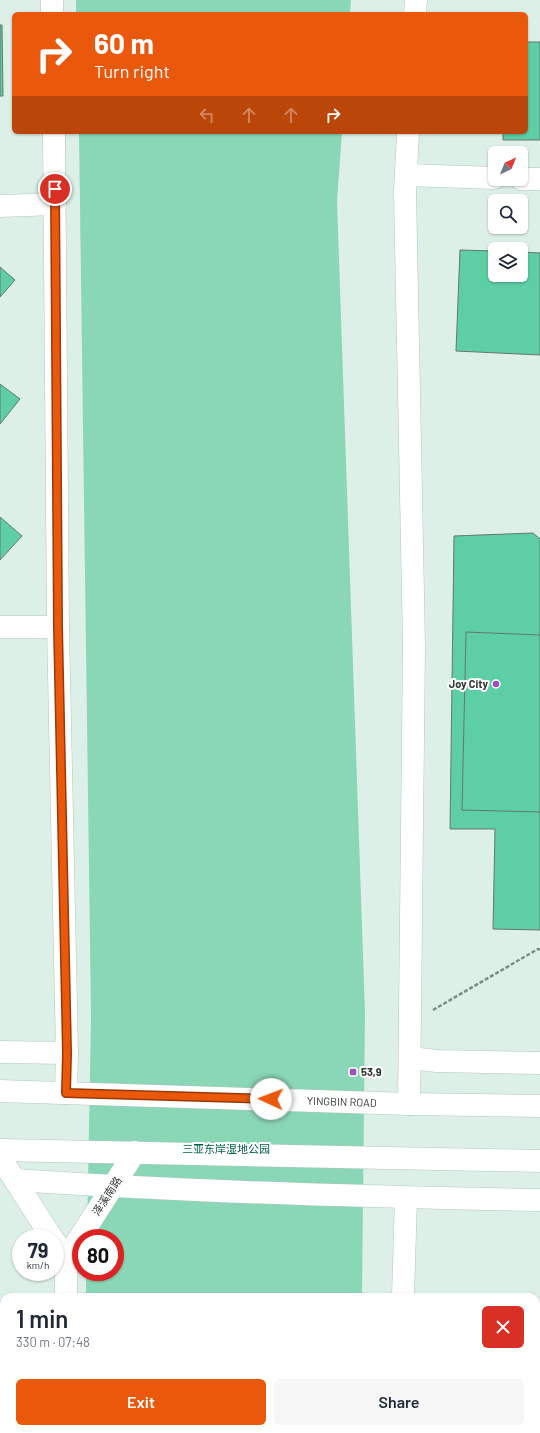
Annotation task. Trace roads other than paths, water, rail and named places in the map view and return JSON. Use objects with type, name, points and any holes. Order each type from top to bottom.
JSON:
[{"type":"main road","points":[[52,0],[52,12]]},
{"type":"main road","points":[[415,12],[416,0]]},
{"type":"main road","points":[[54,134],[58,627],[67,1053],[66,1093]]},
{"type":"main road","points":[[408,134],[405,192],[414,645],[409,1104]]},
{"type":"main road","points":[[406,175],[488,178]]},
{"type":"main road","points":[[528,179],[540,179]]},
{"type":"main road","points":[[0,206],[55,204]]},
{"type":"main road","points":[[0,627],[58,627]]},
{"type":"main road","points":[[0,1052],[67,1053]]},
{"type":"main road","points":[[410,1058],[437,1061],[540,1063]]},
{"type":"main road","name":"YINGBIN ROAD","points":[[0,1091],[409,1104],[540,1106]]},
{"type":"main road","points":[[0,1150],[540,1161]]},
{"type":"main road","name":"泽溪南路","points":[[64,1245],[113,1187],[135,1152]]},
{"type":"main road","points":[[0,1158],[46,1229]]},
{"type":"main road","points":[[15,1180],[113,1187],[406,1198],[540,1200]]},
{"type":"main road","points":[[403,1293],[406,1198]]},
{"type":"main road","name":"泽溪南路","points":[[64,1281],[65,1293]]},
{"type":"place","name":"Joy City","points":[[496,684]]},
{"type":"place","name":"53,9","points":[[353,1072]]},
{"type":"park label","name":"三亚东岸湿地公园","points":[[226,1149]]}]
